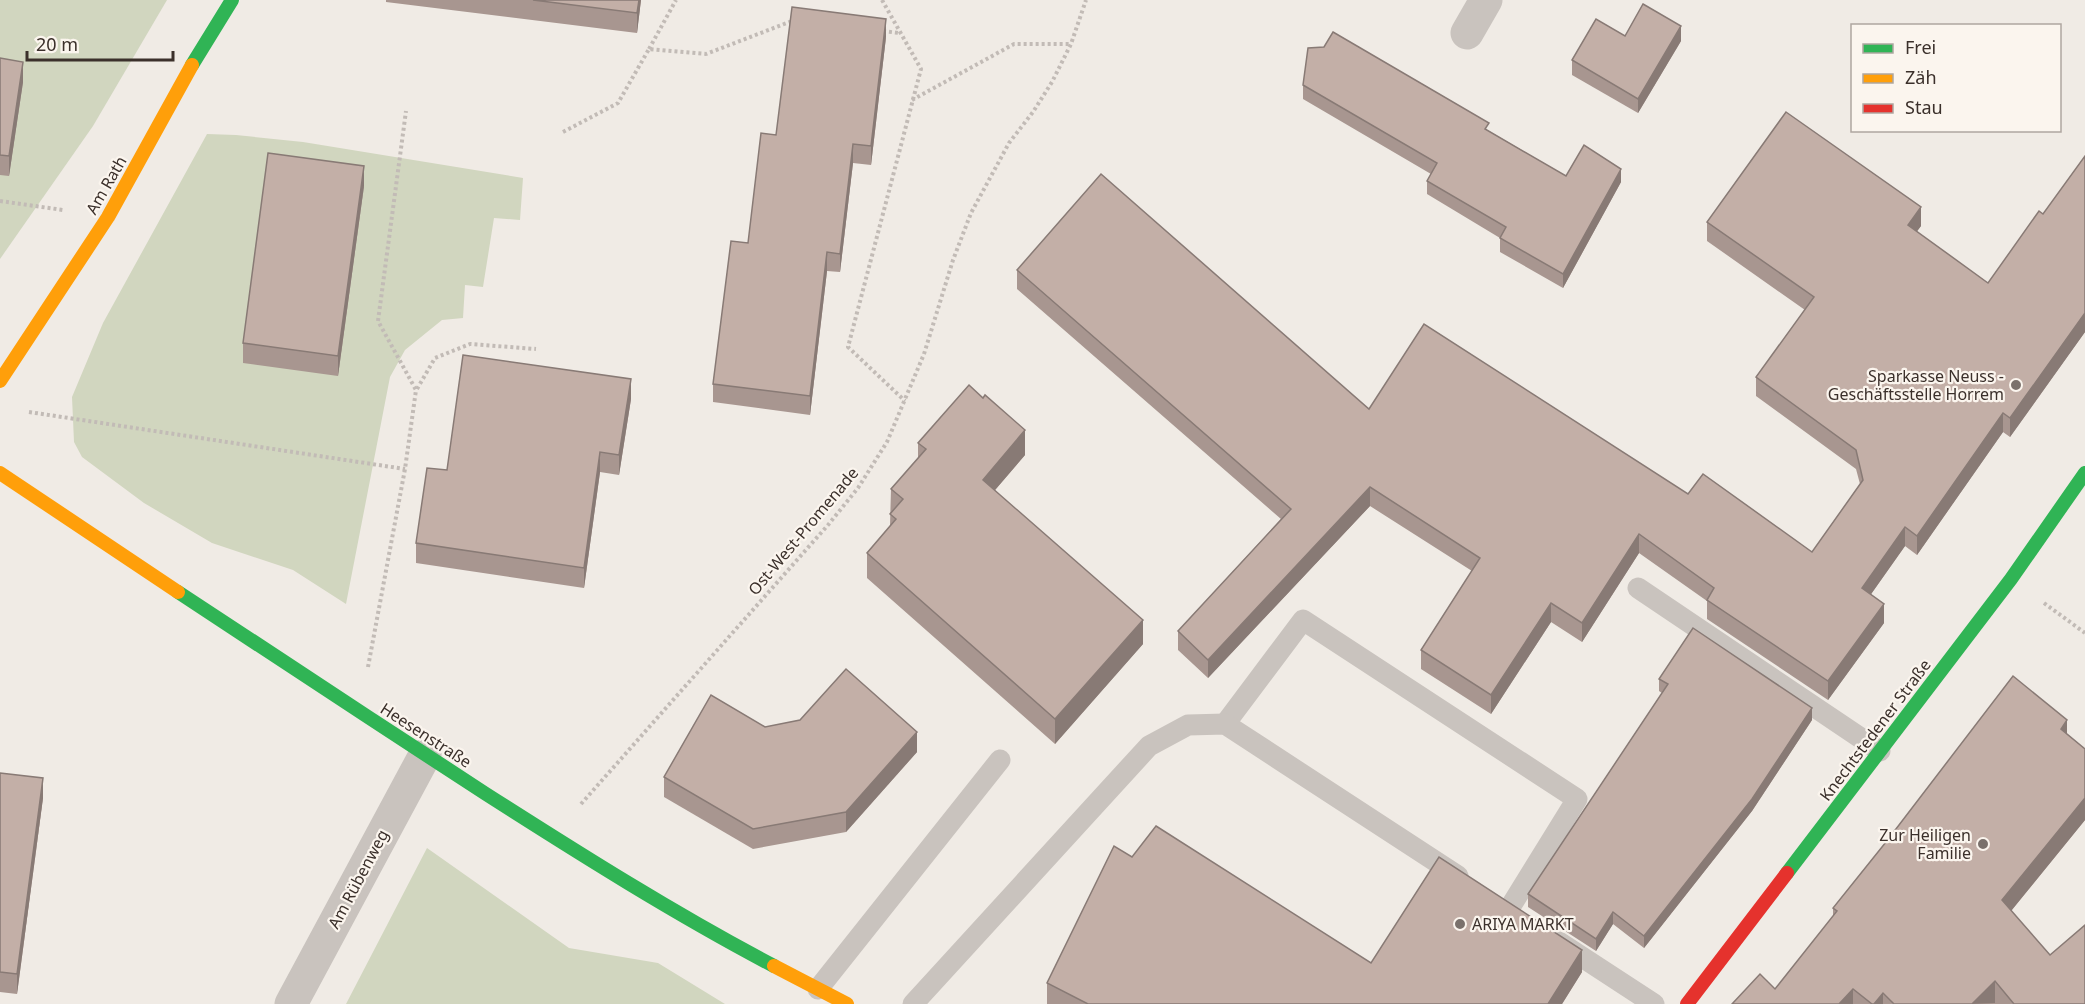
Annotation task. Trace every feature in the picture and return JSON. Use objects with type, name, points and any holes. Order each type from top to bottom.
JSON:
[{"type":"street","name":"Am Rath","points":[[0,381],[108,217],[195,60],[232,0]]},
{"type":"street","points":[[1467,33],[1486,0]]},
{"type":"street","name":"Heesenstraße","points":[[0,473],[359,712],[553,836],[715,935],[847,1004]]},
{"type":"street","name":"Knechtstedener Straße","points":[[1687,1004],[2011,579],[2085,473]]},
{"type":"street","name":"Am Rübenweg","points":[[291,1004],[425,755]]},
{"type":"lane","points":[[1638,588],[1880,752]]},
{"type":"lane","points":[[1225,724],[1303,620],[1577,799],[1509,909]]},
{"type":"lane","points":[[913,1004],[1149,746],[1188,725],[1225,724],[1654,1004]]},
{"type":"lane","points":[[819,989],[1000,760]]},
{"type":"path","points":[[563,132],[618,103],[676,0]]},
{"type":"path","points":[[882,0],[921,69],[848,347],[905,401]]},
{"type":"path","name":"Ost-West-Promenade","points":[[553,836],[606,773],[828,525],[858,488],[887,442],[905,401],[924,354],[970,213],[1009,143],[1052,82],[1071,44],[1086,0]]},
{"type":"path","points":[[649,49],[705,54],[796,20]]},
{"type":"path","points":[[877,30],[900,33]]},
{"type":"path","points":[[912,100],[1014,44],[1071,44]]},
{"type":"path","points":[[406,111],[378,321],[416,390]]},
{"type":"path","points":[[0,201],[108,217]]},
{"type":"path","points":[[359,712],[405,469],[416,390],[435,358],[470,344],[536,349]]},
{"type":"path","points":[[23,411],[405,469]]},
{"type":"path","points":[[2011,579],[2085,633]]},
{"type":"green space","points":[[0,0],[167,0],[93,126],[0,259]]},
{"type":"green space","points":[[207,134],[303,142],[523,178],[520,220],[494,218],[483,287],[465,285],[463,318],[442,320],[405,350],[390,377],[346,604],[293,570],[212,543],[144,503],[82,457],[74,442],[72,397],[103,323]]},
{"type":"green space","points":[[427,848],[569,948],[658,963],[725,1004],[346,1004]]},
{"type":"building","points":[[533,0],[639,0],[637,13]]},
{"type":"building","points":[[1643,4],[1681,26],[1638,99],[1572,60],[1596,19],[1625,36]]},
{"type":"building","points":[[792,7],[886,19],[871,146],[853,144],[840,254],[827,252],[810,396],[713,384],[731,241],[748,243],[761,133],[776,135]]},
{"type":"building","points":[[1333,32],[1489,123],[1485,129],[1566,176],[1584,145],[1621,169],[1563,274],[1500,238],[1506,227],[1427,181],[1437,163],[1303,85],[1308,48],[1324,47]]},
{"type":"building","points":[[0,58],[23,62],[9,156],[0,155]]},
{"type":"building","points":[[1786,112],[1921,207],[1908,225],[1988,283],[2039,211],[2043,214],[2085,156],[2085,313],[2010,418],[2003,413],[1917,536],[1905,527],[1862,588],[1884,604],[1828,681],[1707,600],[1714,588],[1639,534],[1582,623],[1551,603],[1491,695],[1421,650],[1480,558],[1370,487],[1208,660],[1178,631],[1291,509],[1017,270],[1101,174],[1369,409],[1424,324],[1688,494],[1703,474],[1812,552],[1863,480],[1856,450],[1756,377],[1814,297],[1707,222]]},
{"type":"building","points":[[268,153],[364,166],[338,356],[243,343]]},
{"type":"building","points":[[463,355],[631,379],[619,455],[600,452],[584,568],[416,543],[427,468],[447,470]]},
{"type":"building","points":[[969,385],[983,398],[985,395],[1025,430],[983,480],[1143,620],[1055,719],[867,553],[896,519],[890,514],[903,499],[891,489],[926,449],[918,443]]},
{"type":"building","points":[[1693,628],[1812,708],[1752,799],[1644,936],[1613,912],[1596,939],[1528,894],[1668,684],[1659,679]]},
{"type":"building","points":[[846,669],[917,732],[846,812],[753,829],[664,777],[711,695],[765,727],[800,720]]},
{"type":"building","name":"Zur Heiligen Familie","points":[[2013,676],[2067,720],[2061,729],[2085,749],[2085,798],[2002,900],[2050,955],[2085,925],[2085,1004],[2014,1004],[1995,981],[1972,1004],[1894,1004],[1883,993],[1872,1004],[1853,989],[1839,1004],[1732,1004],[1760,974],[1775,989],[1837,911],[1833,908]]},
{"type":"building","points":[[0,773],[43,778],[17,974],[0,972]]},
{"type":"building","points":[[1156,826],[1371,963],[1439,857],[1582,950],[1548,1004],[1088,1004],[1047,983],[1114,846],[1132,857]]},
{"type":"traffic: fast","points":[[192,65],[232,0]]},
{"type":"traffic: fast","points":[[1787,873],[2011,579],[2085,473]]},
{"type":"traffic: fast","points":[[178,592],[557,839],[664,905],[774,966]]},
{"type":"traffic: slow","points":[[0,381],[108,217],[192,65]]},
{"type":"traffic: slow","points":[[0,473],[178,592]]},
{"type":"traffic: slow","points":[[774,966],[847,1004]]},
{"type":"traffic: jam","points":[[1687,1004],[1787,873]]},
{"type":"place","name":"Sparkasse Neuss - Geschäftsstelle Horrem","points":[[2016,385]]},
{"type":"place","name":"Zur Heiligen Familie","points":[[1983,844]]},
{"type":"place","name":"ARIYA MARKT","points":[[1460,924]]}]
